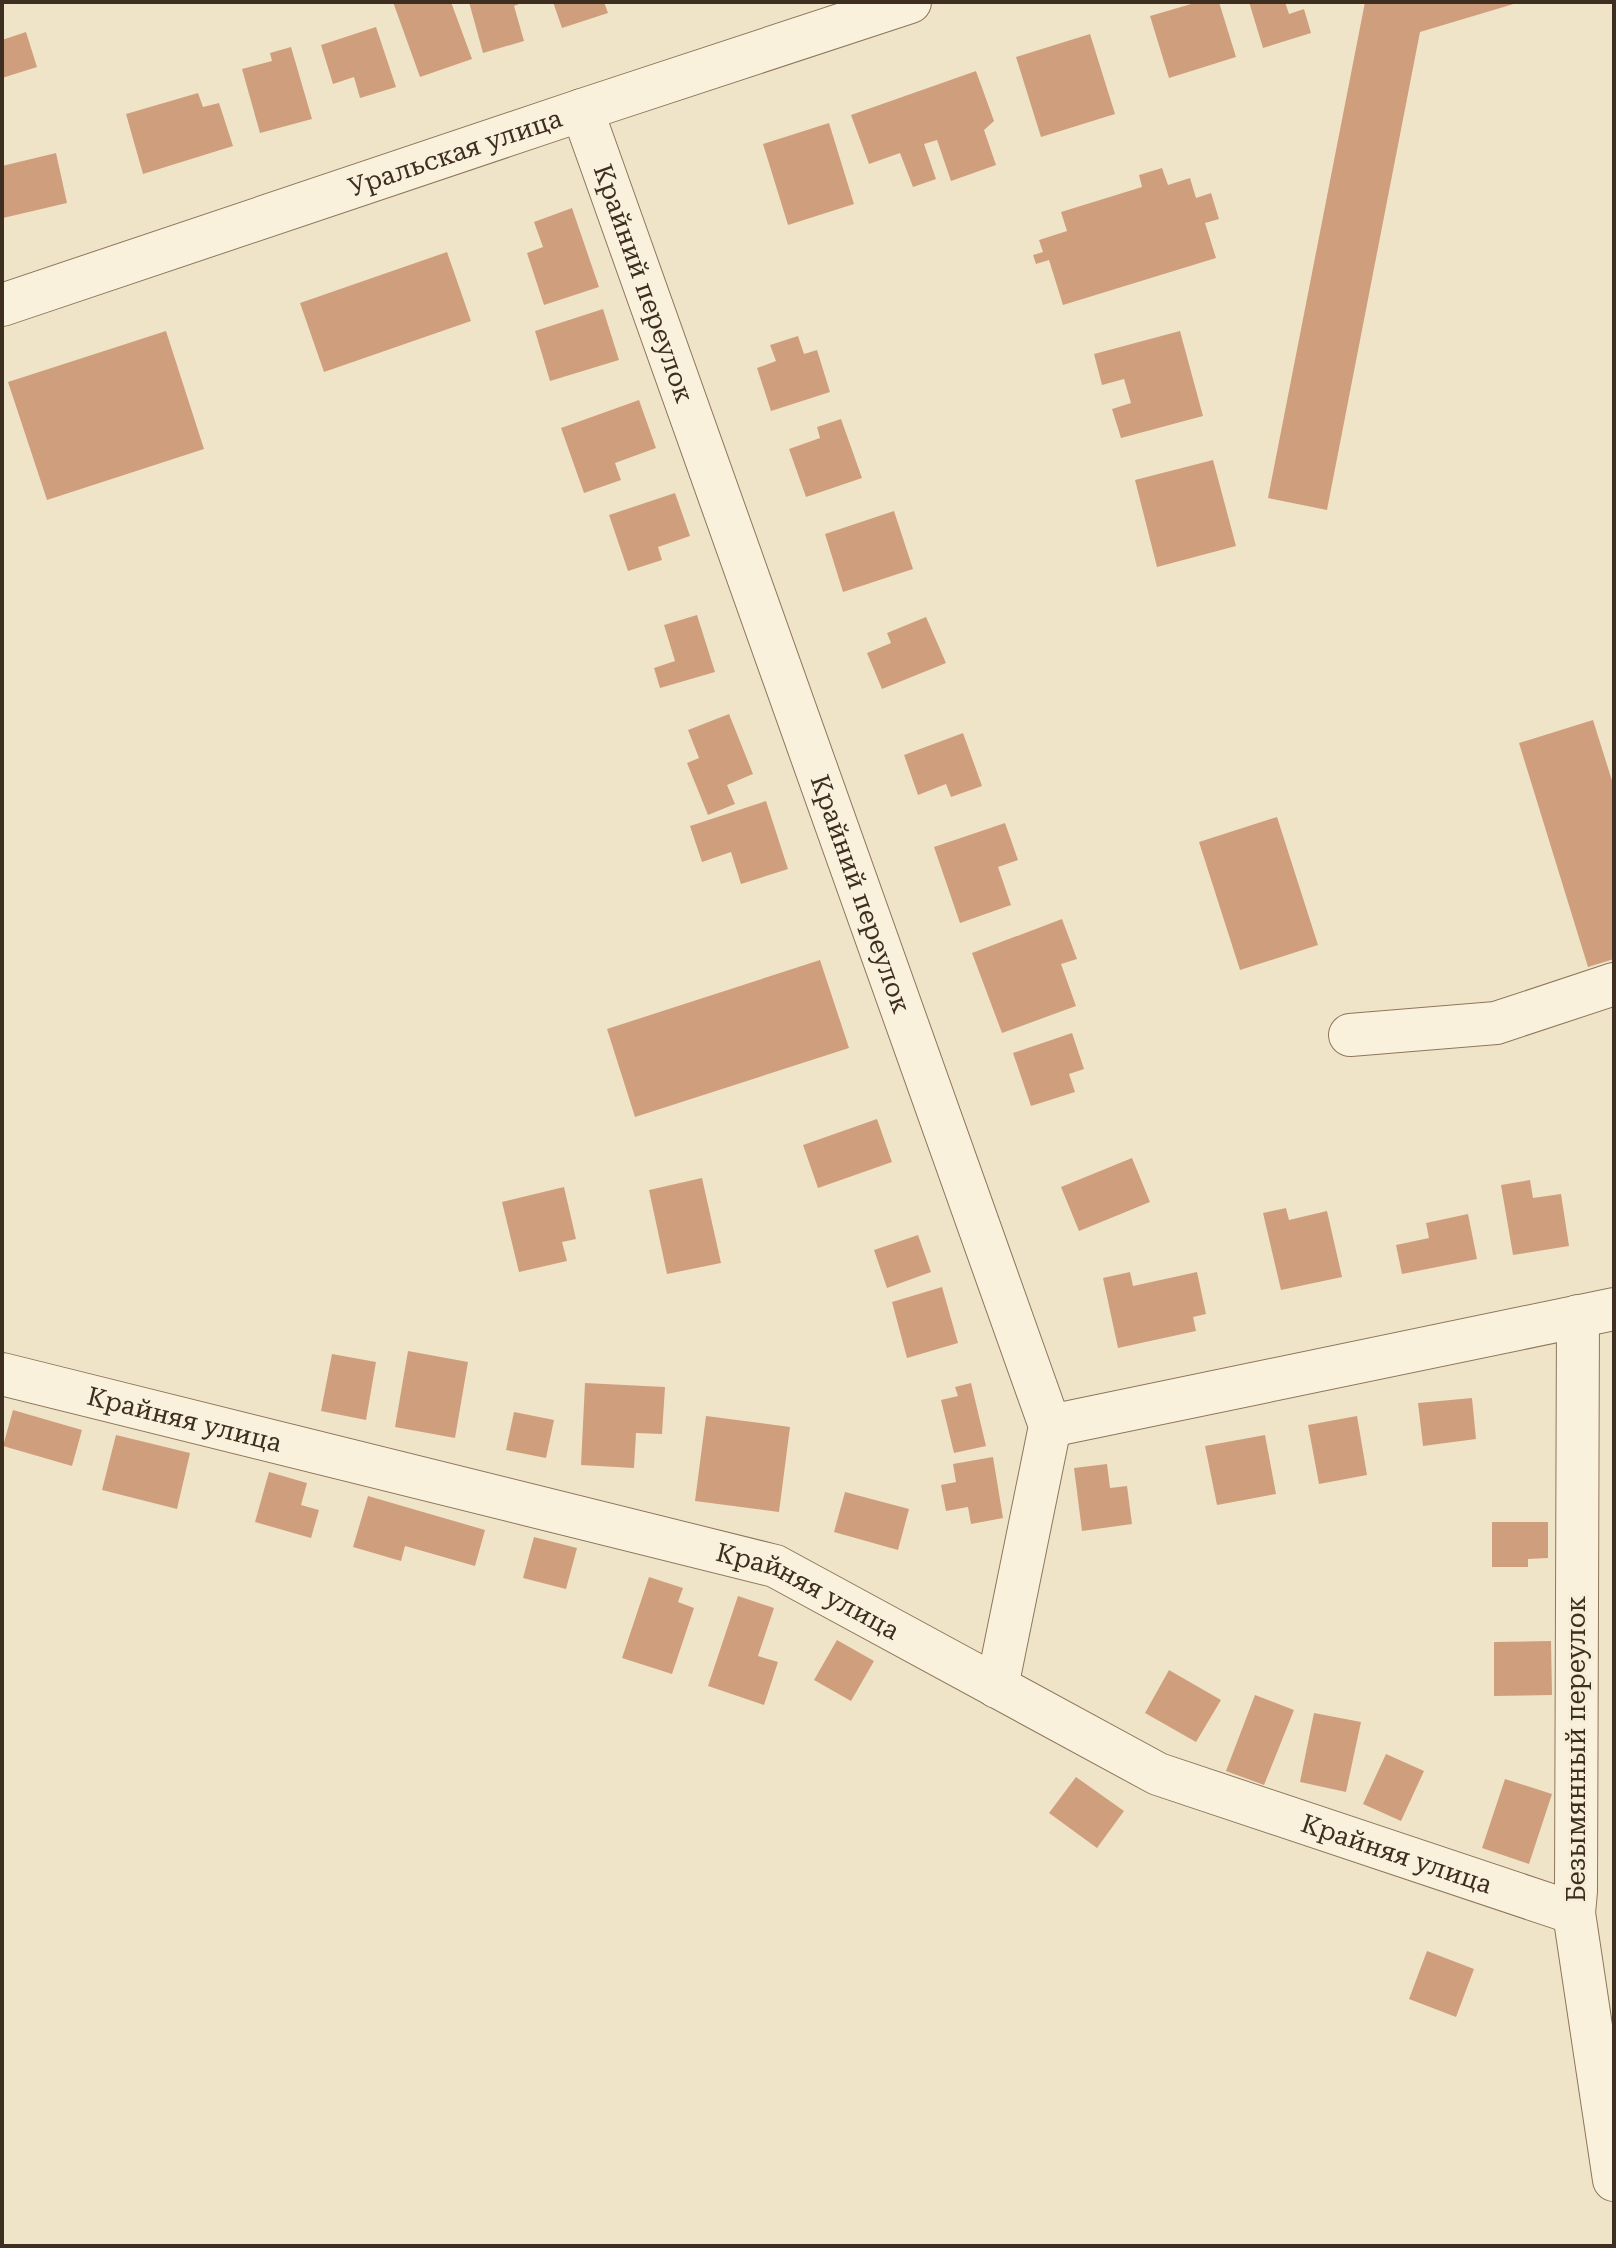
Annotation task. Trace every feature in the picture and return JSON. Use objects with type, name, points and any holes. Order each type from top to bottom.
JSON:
[{"type":"street","name":"Уральская улица","points":[[2,305],[910,2]]},
{"type":"street","name":"Крайний переулок","points":[[582,110],[1050,1426]]},
{"type":"street","points":[[1350,1035],[1496,1023],[1614,984]]},
{"type":"street","name":"Безымянный переулок","points":[[1050,1426],[1596,1312],[1574,1913],[1614,2180]]},
{"type":"street","name":"Крайняя улица","points":[[2,1374],[775,1566],[1158,1774],[1574,1913]]},
{"type":"street","points":[[997,1687],[1050,1426]]},
{"type":"building","points":[[393,2],[451,2],[472,59],[420,77]]},
{"type":"building","points":[[469,2],[524,2],[514,6],[524,41],[483,53]]},
{"type":"building","points":[[553,2],[604,2],[608,13],[562,28]]},
{"type":"building","points":[[1198,2],[1219,2],[1236,57],[1169,78],[1150,16]]},
{"type":"building","points":[[1249,2],[1285,2],[1289,14],[1304,9],[1311,33],[1263,48]]},
{"type":"building","points":[[1365,2],[1517,3],[1420,32],[1327,510],[1268,498]]},
{"type":"building","points":[[376,27],[396,87],[360,98],[354,77],[333,84],[321,45]]},
{"type":"building","points":[[26,32],[37,67],[2,78],[2,40]]},
{"type":"building","points":[[1090,34],[1115,114],[1041,137],[1016,57]]},
{"type":"building","points":[[291,47],[312,119],[260,133],[242,69],[272,61],[270,53]]},
{"type":"building","points":[[976,71],[994,121],[984,130],[996,165],[951,181],[937,140],[924,144],[936,179],[913,187],[900,153],[869,164],[851,115]]},
{"type":"building","points":[[198,93],[203,107],[219,103],[233,146],[143,174],[126,114]]},
{"type":"building","points":[[829,123],[854,204],[788,225],[763,144]]},
{"type":"building","points":[[56,153],[67,203],[3,218],[2,166]]},
{"type":"building","points":[[1162,168],[1168,185],[1190,178],[1196,198],[1211,193],[1219,219],[1205,223],[1216,258],[1063,305],[1049,260],[1036,264],[1033,255],[1043,252],[1039,240],[1067,231],[1061,212],[1142,187],[1139,175]]},
{"type":"building","points":[[572,208],[599,287],[544,305],[527,253],[543,247],[534,222]]},
{"type":"building","points":[[447,252],[471,321],[324,372],[300,303]]},
{"type":"building","points":[[603,309],[619,360],[550,381],[535,331]]},
{"type":"building","points":[[166,331],[204,449],[47,500],[8,382]]},
{"type":"building","points":[[1180,331],[1203,416],[1121,438],[1112,409],[1131,403],[1124,379],[1102,385],[1094,354]]},
{"type":"building","points":[[798,336],[804,354],[817,350],[830,392],[771,411],[757,368],[776,361],[770,345]]},
{"type":"building","points":[[639,400],[656,448],[615,463],[621,480],[584,493],[561,428]]},
{"type":"building","points":[[841,419],[862,478],[806,497],[789,449],[820,438],[817,427]]},
{"type":"building","points":[[1213,460],[1236,546],[1157,567],[1135,480]]},
{"type":"building","points":[[675,493],[690,536],[658,547],[662,560],[628,571],[609,515]]},
{"type":"building","points":[[894,511],[913,569],[843,592],[825,534]]},
{"type":"building","points":[[697,615],[715,672],[660,688],[654,668],[675,661],[664,625]]},
{"type":"building","points":[[926,617],[946,663],[882,689],[867,653],[891,643],[887,633]]},
{"type":"building","points":[[729,714],[753,774],[727,785],[735,804],[708,815],[687,763],[699,758],[688,730]]},
{"type":"building","points":[[1593,720],[1614,787],[1614,959],[1588,967],[1519,743]]},
{"type":"building","points":[[963,733],[982,786],[951,797],[946,784],[918,795],[904,755]]},
{"type":"building","points":[[766,801],[788,869],[741,884],[731,852],[702,862],[690,826]]},
{"type":"building","points":[[1277,817],[1318,945],[1240,970],[1199,842]]},
{"type":"building","points":[[1005,823],[1018,860],[998,867],[1011,905],[960,923],[934,847]]},
{"type":"building","points":[[1062,919],[1077,959],[1061,964],[1076,1006],[1002,1033],[972,953]]},
{"type":"building","points":[[820,960],[849,1048],[635,1117],[607,1029]]},
{"type":"building","points":[[1072,1033],[1084,1069],[1069,1074],[1075,1092],[1031,1106],[1013,1053]]},
{"type":"building","points":[[877,1119],[892,1162],[818,1188],[803,1145]]},
{"type":"building","points":[[1132,1158],[1150,1202],[1079,1231],[1061,1187]]},
{"type":"building","points":[[702,1178],[721,1263],[667,1274],[649,1190]]},
{"type":"building","points":[[1530,1180],[1533,1198],[1561,1194],[1569,1246],[1513,1255],[1501,1185]]},
{"type":"building","points":[[564,1187],[576,1239],[562,1242],[567,1261],[519,1272],[502,1202]]},
{"type":"building","points":[[1286,1208],[1289,1220],[1327,1211],[1342,1277],[1281,1290],[1263,1213]]},
{"type":"building","points":[[1468,1214],[1477,1259],[1402,1274],[1396,1245],[1429,1238],[1426,1223]]},
{"type":"building","points":[[918,1235],[931,1272],[887,1288],[874,1250]]},
{"type":"building","points":[[1130,1272],[1133,1286],[1197,1272],[1206,1314],[1193,1317],[1196,1331],[1118,1348],[1103,1278]]},
{"type":"building","points":[[942,1287],[958,1343],[907,1358],[892,1302]]},
{"type":"building","points":[[408,1351],[468,1362],[455,1438],[395,1427]]},
{"type":"building","points":[[332,1354],[376,1362],[366,1420],[321,1411]]},
{"type":"building","points":[[585,1383],[665,1387],[662,1434],[636,1433],[634,1468],[581,1465]]},
{"type":"building","points":[[971,1383],[986,1446],[954,1453],[941,1400],[958,1396],[955,1387]]},
{"type":"building","points":[[1472,1398],[1476,1439],[1423,1446],[1418,1403]]},
{"type":"building","points":[[13,1410],[82,1430],[72,1466],[3,1446]]},
{"type":"building","points":[[514,1412],[554,1420],[546,1458],[506,1450]]},
{"type":"building","points":[[706,1416],[790,1427],[779,1512],[695,1501]]},
{"type":"building","points":[[1357,1416],[1367,1475],[1319,1484],[1308,1425]]},
{"type":"building","points":[[116,1435],[190,1453],[177,1509],[102,1490]]},
{"type":"building","points":[[1265,1435],[1276,1494],[1217,1505],[1205,1446]]},
{"type":"building","points":[[993,1457],[1003,1518],[971,1524],[968,1507],[946,1511],[941,1485],[956,1482],[953,1464]]},
{"type":"building","points":[[1107,1464],[1110,1488],[1127,1486],[1132,1524],[1082,1531],[1074,1468]]},
{"type":"building","points":[[269,1472],[307,1483],[301,1505],[319,1510],[311,1538],[255,1522]]},
{"type":"building","points":[[845,1492],[909,1509],[898,1550],[834,1532]]},
{"type":"building","points":[[368,1496],[485,1530],[475,1566],[405,1546],[401,1561],[353,1547]]},
{"type":"building","points":[[1492,1522],[1548,1522],[1548,1558],[1528,1559],[1528,1567],[1492,1567]]},
{"type":"building","points":[[534,1537],[577,1548],[566,1589],[523,1578]]},
{"type":"building","points":[[649,1577],[683,1588],[678,1602],[694,1608],[672,1674],[622,1658]]},
{"type":"building","points":[[738,1596],[774,1608],[758,1656],[778,1662],[764,1705],[708,1686]]},
{"type":"building","points":[[837,1640],[874,1661],[851,1701],[814,1680]]},
{"type":"building","points":[[1551,1641],[1552,1695],[1494,1696],[1494,1642]]},
{"type":"building","points":[[1169,1670],[1221,1700],[1196,1742],[1145,1713]]},
{"type":"building","points":[[1255,1695],[1294,1710],[1264,1785],[1226,1771]]},
{"type":"building","points":[[1314,1713],[1361,1722],[1346,1792],[1300,1782]]},
{"type":"building","points":[[1386,1754],[1424,1771],[1401,1821],[1363,1804]]},
{"type":"building","points":[[1076,1777],[1124,1811],[1097,1848],[1049,1813]]},
{"type":"building","points":[[1505,1779],[1552,1794],[1529,1864],[1482,1848]]},
{"type":"building","points":[[1427,1951],[1474,1969],[1456,2017],[1409,1999]]}]
